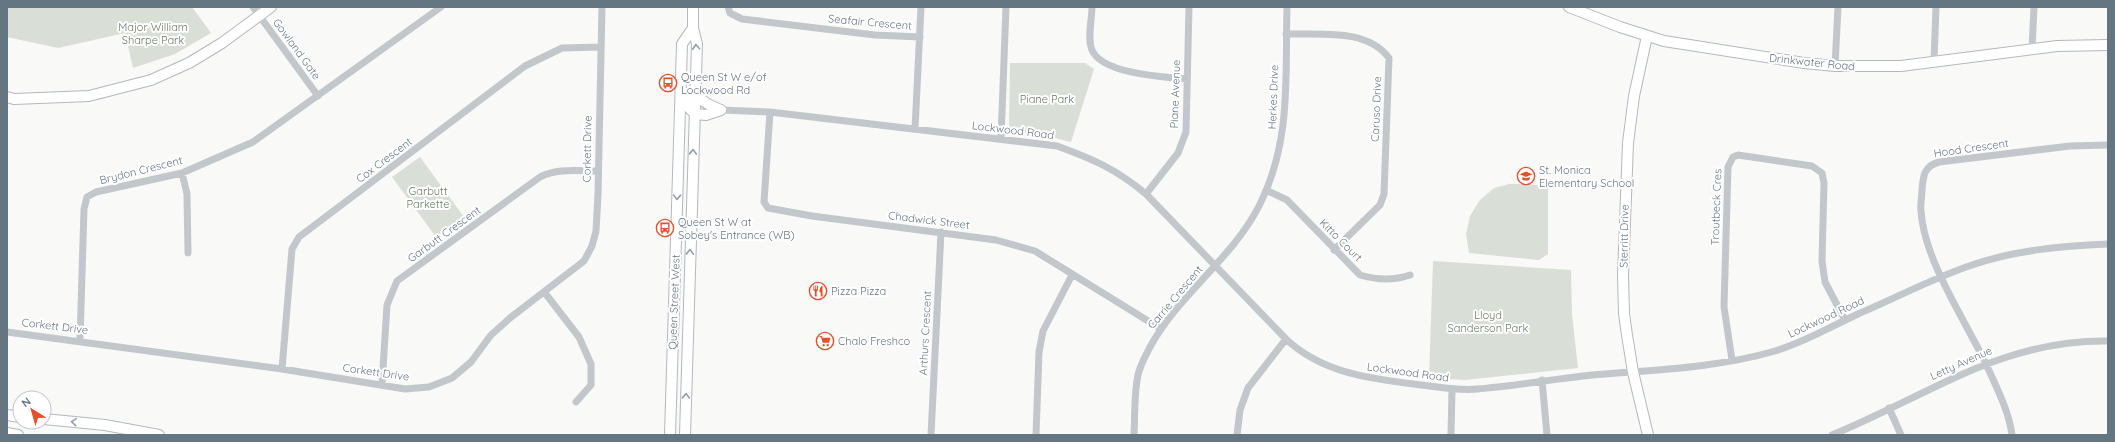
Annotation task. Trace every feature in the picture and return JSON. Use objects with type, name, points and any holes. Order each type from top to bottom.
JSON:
[{"type":"street","name":"Gowland Gate","points":[[253,7],[318,96]]},
{"type":"street","points":[[7,97],[14,99],[89,96],[151,80],[189,62],[222,43],[271,7]]},
{"type":"street","name":"Brydon Crescent","points":[[80,340],[84,209],[87,197],[96,192],[182,173],[253,142],[441,7]]},
{"type":"street","name":"Corkett Drive","points":[[7,332],[80,340],[382,384],[405,389],[429,387],[452,378],[471,362],[491,335],[510,318],[545,293],[584,261],[592,246],[596,231],[602,7]]},
{"type":"street","name":"Queen Street West","points":[[685,435],[697,44],[692,28],[693,7]]},
{"type":"street","name":"Seafair Crescent","points":[[728,7],[730,13],[742,19],[875,35],[920,37]]},
{"type":"street","points":[[915,129],[921,7]]},
{"type":"street","points":[[1001,139],[1006,7]]},
{"type":"street","points":[[1092,7],[1091,46],[1100,60],[1115,67],[1145,74],[1186,79]]},
{"type":"street","name":"Piane Avenue","points":[[1146,194],[1178,153],[1186,132],[1186,79],[1189,7]]},
{"type":"street","name":"Herkes Drive","points":[[1216,266],[1245,230],[1266,190],[1276,165],[1286,114],[1287,7]]},
{"type":"street","name":"Drinkwater Road","points":[[1569,7],[1584,9],[1647,36],[1681,44],[1804,64],[1881,67],[2032,49],[2075,45],[2108,45]]},
{"type":"street","points":[[1835,66],[1838,7]]},
{"type":"street","points":[[1934,61],[1936,7]]},
{"type":"street","points":[[2032,49],[2034,7]]},
{"type":"street","name":"Queen Street West","points":[[670,435],[682,44],[692,28]]},
{"type":"street","name":"Caruso Drive","points":[[1286,34],[1352,36],[1373,43],[1383,50],[1389,58],[1384,194],[1380,205],[1334,250]]},
{"type":"street","name":"Sterritt Drive","points":[[1647,36],[1630,123],[1625,198],[1624,314],[1633,372],[1648,435]]},
{"type":"street","points":[[682,44],[688,49],[686,105],[695,114],[706,115],[721,110]]},
{"type":"street","name":"Cox Crescent","points":[[282,369],[292,248],[299,237],[525,66],[562,48],[601,47]]},
{"type":"street","points":[[696,65],[698,70],[698,94],[703,100],[721,110]]},
{"type":"street","name":"Lockwood Road","points":[[721,110],[770,112],[1057,146],[1098,161],[1130,181],[1146,194],[1286,339],[1310,358],[1338,370],[1367,378],[1452,389],[1476,390],[1542,380],[1633,372],[1732,360],[1777,350],[1808,340],[1845,320],[1974,265],[2026,251],[2055,247],[2108,244]]},
{"type":"street","name":"Chadwick Street","points":[[770,112],[764,202],[768,208],[812,216],[996,240],[1035,251],[1161,329]]},
{"type":"street","name":"Hood Crescent","points":[[1941,278],[1929,244],[1921,211],[1923,178],[1928,167],[1939,162],[1954,160],[2070,146],[2108,145]]},
{"type":"street","name":"Troutbeck Cres","points":[[1732,360],[1724,307],[1724,268],[1728,167],[1733,157],[1738,155],[1812,166],[1822,173],[1824,183],[1822,261],[1825,282],[1845,320]]},
{"type":"street","name":"Garbutt Crescent","points":[[382,384],[387,306],[397,281],[540,177],[551,171],[597,171]]},
{"type":"street","points":[[182,173],[187,194],[188,253]]},
{"type":"street","name":"Kitto Court","points":[[1266,190],[1287,200],[1360,275],[1373,279],[1396,280],[1410,275]]},
{"type":"street","name":"Arthurs Crescent","points":[[931,435],[941,232]]},
{"type":"street","name":"Carrie Crescent","points":[[1134,435],[1138,374],[1144,358],[1161,329],[1216,266]]},
{"type":"street","points":[[675,274],[689,275]]},
{"type":"street","points":[[1036,435],[1039,352],[1043,331],[1072,275]]},
{"type":"street","points":[[1941,278],[1986,363],[2007,412],[2012,435]]},
{"type":"street","points":[[545,293],[579,338],[591,364],[591,385],[576,402]]},
{"type":"street","points":[[1237,435],[1240,410],[1248,388],[1286,339]]},
{"type":"street","name":"Letty Avenue","points":[[1832,435],[1986,363],[2016,353],[2049,345],[2083,341],[2108,341]]},
{"type":"street","points":[[1542,380],[1547,435]]},
{"type":"street","points":[[1451,435],[1452,389]]},
{"type":"street","points":[[1889,408],[1901,435]]},
{"type":"street","points":[[52,420],[105,425],[159,435]]},
{"type":"street","points":[[7,434],[18,435]]},
{"type":"green space","name":"Major William Sharpe Park","points":[[7,7],[192,7],[211,33],[175,54],[133,68],[125,33],[58,48],[7,37]]},
{"type":"green space","name":"Piane Park","points":[[1010,63],[1085,63],[1094,69],[1071,142],[1039,134],[1009,132]]},
{"type":"green space","name":"Garbutt Parkette","points":[[420,157],[464,217],[436,237],[392,177]]},
{"type":"green space","points":[[1509,184],[1530,184],[1548,187],[1548,254],[1539,260],[1469,253],[1466,234],[1470,216],[1480,200],[1494,188]]},
{"type":"green space","name":"Lloyd Sanderson Park","points":[[1433,261],[1571,270],[1572,314],[1578,368],[1465,380],[1429,378]]},
{"type":"place","name":"Queen St W e/of Lockwood Rd","points":[[668,83]]},
{"type":"place","name":"St. Monica Elementary School","points":[[1526,176]]},
{"type":"place","name":"Queen St W at Sobey's Entrance (WB)","points":[[665,228]]},
{"type":"place","name":"Pizza Pizza","points":[[818,291]]},
{"type":"place","name":"Chalo Freshco","points":[[825,341]]}]
